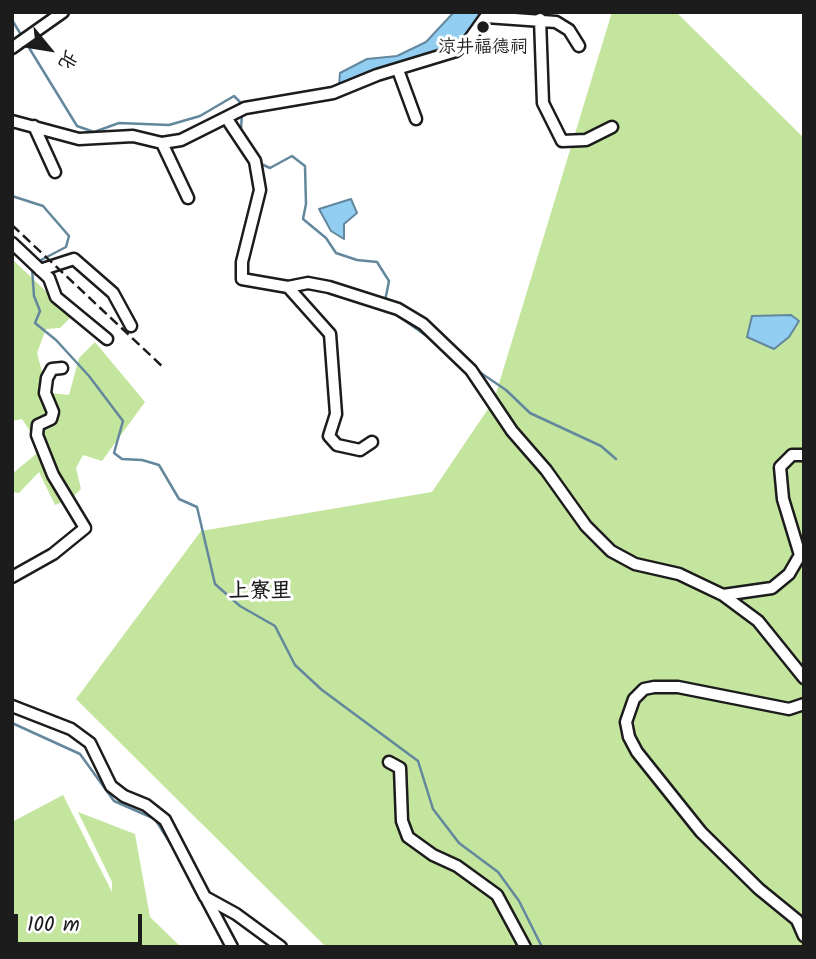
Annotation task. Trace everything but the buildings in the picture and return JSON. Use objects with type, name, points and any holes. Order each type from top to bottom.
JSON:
[{"type":"street","points":[[12,48],[64,12]]},
{"type":"street","points":[[12,121],[79,139],[133,136],[162,143],[181,140],[245,108],[333,93],[456,51],[469,40],[487,14],[540,19],[564,25],[576,38],[579,46]]},
{"type":"street","points":[[540,19],[543,103],[562,141],[586,140],[612,127]]},
{"type":"street","points":[[398,70],[416,119]]},
{"type":"street","points":[[227,119],[255,161],[260,190],[242,262],[242,279],[251,283],[288,286],[308,282],[329,286],[398,309],[423,324],[471,370],[512,431],[546,470],[586,526],[611,551],[635,564],[679,574],[723,595],[758,621],[804,678]]},
{"type":"street","points":[[34,126],[55,172]]},
{"type":"street","points":[[162,143],[188,198]]},
{"type":"street","points":[[12,243],[49,278],[56,297],[107,339]]},
{"type":"street","points":[[40,270],[74,259],[113,293],[131,326]]},
{"type":"street","points":[[288,286],[330,334],[336,414],[329,436],[337,445],[360,450],[372,442]]},
{"type":"street","points":[[12,577],[53,554],[85,528],[53,475],[37,435],[38,425],[51,419],[53,412],[45,393],[47,378],[52,369],[61,368]]},
{"type":"street","points":[[723,595],[772,588],[789,574],[800,555],[783,499],[780,467],[792,455],[804,455]]},
{"type":"street","points":[[804,704],[789,709],[678,687],[654,687],[644,689],[634,699],[626,722],[629,737],[637,752],[701,832],[759,889],[797,920],[804,936]]},
{"type":"street","points":[[12,706],[71,729],[90,743],[111,786],[124,796],[146,805],[165,820],[232,947]]},
{"type":"street","points":[[389,762],[400,768],[402,821],[408,837],[433,855],[457,866],[496,895],[525,947]]},
{"type":"street","points":[[205,897],[236,914],[281,947]]},
{"type":"green space","points":[[612,12],[676,12],[804,138],[804,947],[326,947],[76,699],[201,531],[432,492],[494,400]]},
{"type":"green space","points":[[12,259],[72,316],[60,328],[46,329],[37,353],[46,387],[51,393],[69,395],[79,358],[95,342],[145,402],[102,461],[83,455],[76,468],[81,489],[72,498],[55,505],[39,472],[19,493],[12,492],[12,474],[42,449],[22,419],[12,421]]},
{"type":"green space","points":[[63,795],[112,892],[112,882],[78,812],[135,834],[150,917],[181,947],[12,947],[12,822]]},
{"type":"water","points":[[454,12],[483,12],[459,45],[339,85],[340,73],[367,59],[397,56],[426,42]]},
{"type":"water","points":[[351,199],[357,213],[344,224],[344,239],[331,231],[319,209]]},
{"type":"water","points":[[791,315],[799,321],[789,337],[774,349],[747,337],[752,316]]},
{"type":"waterway","points":[[12,20],[77,126],[94,132],[119,123],[169,125],[200,116],[234,96],[243,105]]},
{"type":"waterway","points":[[242,112],[241,130],[246,139]]},
{"type":"waterway","points":[[259,163],[270,168],[292,156],[305,166],[306,204],[303,219],[326,238],[336,253],[357,260],[377,262],[389,281],[385,301]]},
{"type":"waterway","points":[[12,196],[43,206],[69,236],[66,247],[41,260]]},
{"type":"waterway","points":[[32,268],[34,296],[40,311],[35,323],[56,340],[89,376],[123,421],[114,453],[122,459],[142,460],[159,465],[179,499],[197,507],[215,584],[240,606],[275,626],[295,665],[322,690],[418,761],[433,809],[459,843],[498,872],[519,901],[542,947]]},
{"type":"waterway","points":[[387,308],[435,342]]},
{"type":"waterway","points":[[475,369],[506,390],[530,413],[601,446],[616,459]]},
{"type":"waterway","points":[[12,723],[80,754],[114,801],[155,819],[177,854]]},
{"type":"waterway","points":[[185,869],[226,947]]},
{"type":"railway","points":[[12,225],[164,368]]},
{"type":"place","name":"涼井福德祠","points":[[483,27]]},
{"type":"district","name":"上寮里","points":[[260,593]]}]
